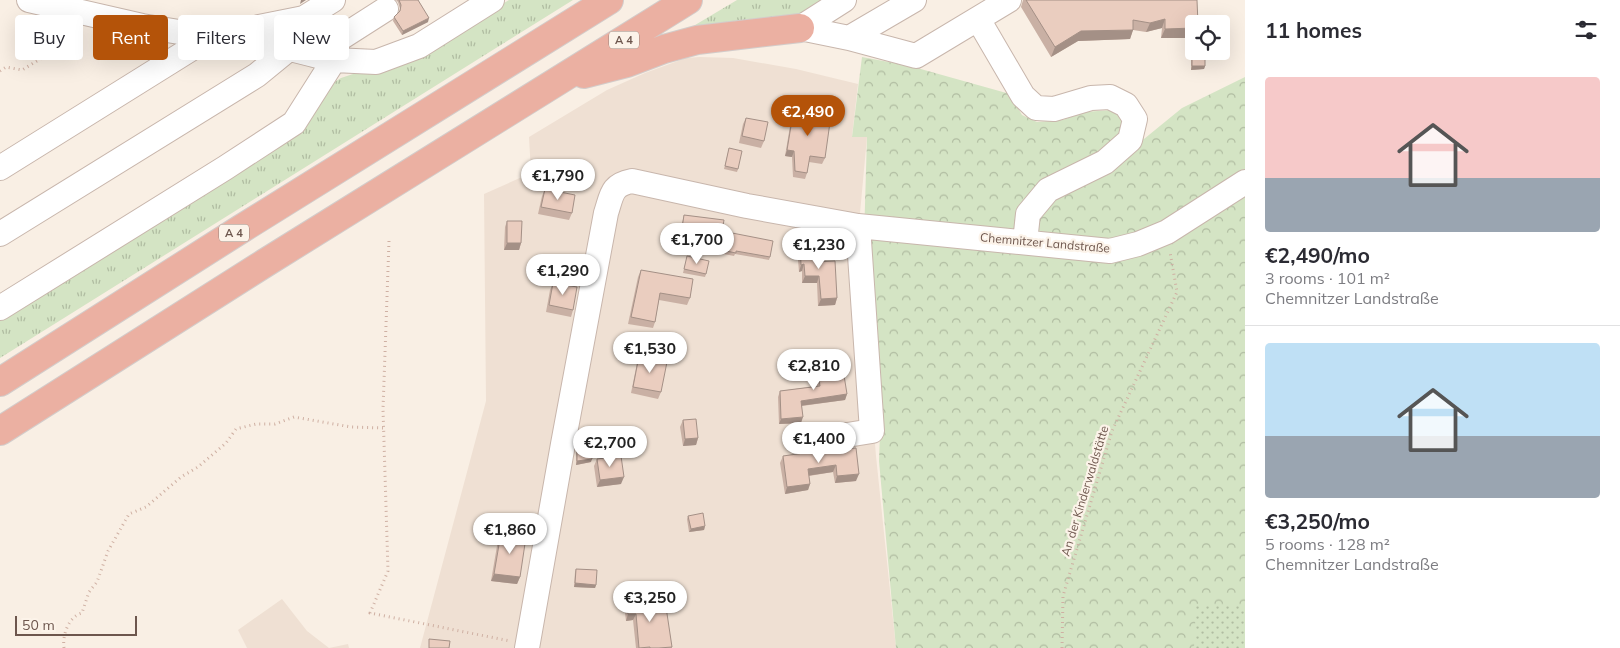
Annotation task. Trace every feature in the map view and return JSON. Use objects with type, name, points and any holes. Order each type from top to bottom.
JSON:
[{"type":"highway","name":"A 4","points":[[0,382],[241,229],[609,0]]},
{"type":"highway","name":"A 4","points":[[0,430],[256,268],[688,0]]},
{"type":"highway","points":[[561,79],[627,63],[664,49],[697,40],[800,28]]},
{"type":"street","points":[[29,0],[94,15]]},
{"type":"street","points":[[264,26],[304,18],[333,0]]},
{"type":"street","points":[[349,59],[376,62],[419,46],[492,0]]},
{"type":"street","points":[[800,28],[844,0]]},
{"type":"street","points":[[849,38],[914,0]]},
{"type":"street","points":[[800,28],[849,38],[916,56],[1010,0]]},
{"type":"street","points":[[349,38],[386,9]]},
{"type":"street","points":[[978,19],[1023,96],[1036,108],[1054,109],[1091,98],[1110,97],[1126,105],[1134,119],[1130,140],[1105,162],[1048,190],[1028,214],[1024,242]]},
{"type":"street","points":[[0,168],[179,60]]},
{"type":"street","points":[[0,234],[257,75],[275,60]]},
{"type":"street","points":[[0,308],[225,168],[294,122],[323,60]]},
{"type":"street","name":"Chemnitzer Landstraße","points":[[528,646],[606,213],[615,187],[632,181],[747,206],[858,226],[1110,251],[1138,244],[1167,232],[1245,182]]},
{"type":"street","points":[[810,439],[816,440],[872,431],[858,226]]},
{"type":"path","points":[[0,71],[6,67],[22,70],[93,27]]},
{"type":"path","name":"An der Kinderwaldstätte","points":[[1062,648],[1063,596],[1112,431],[1177,292],[1167,232]]},
{"type":"path","points":[[389,241],[384,428],[388,571],[370,614],[528,646]]},
{"type":"path","points":[[64,648],[69,624],[76,614],[82,613],[89,592],[97,582],[108,551],[129,514],[146,507],[181,477],[198,467],[226,443],[236,429],[256,424],[275,424],[294,417],[351,427],[384,428]]},
{"type":"shaded area","points":[[686,58],[733,58],[796,69],[858,84],[852,136],[867,137],[858,235],[876,456],[896,648],[420,648],[486,401],[484,194],[531,173],[529,137],[607,90]]},
{"type":"shaded area","points":[[282,599],[307,631],[329,648],[247,648],[238,630]]},
{"type":"shaded area","points":[[348,644],[349,648],[329,648]]},
{"type":"green space","points":[[509,0],[573,0],[0,358],[0,318],[301,128],[336,81],[353,74],[384,69],[446,38]]},
{"type":"green space","points":[[737,0],[831,0],[794,18],[670,40]]},
{"type":"green space","points":[[862,57],[910,66],[1010,94],[1022,115],[1037,122],[1063,120],[1084,112],[1112,110],[1144,139],[1182,108],[1245,77],[1245,648],[896,648],[879,461],[880,433],[864,238],[867,137],[852,137]]},
{"type":"green space","points":[[1196,604],[1245,606],[1245,648],[1194,648]]},
{"type":"building","points":[[399,0],[418,0],[429,18],[403,31],[394,17],[400,11],[401,5]]},
{"type":"building","points":[[1026,0],[1197,0],[1198,15],[1185,15],[1185,28],[1165,29],[1165,19],[1150,23],[1133,20],[1133,30],[1081,31],[1055,47]]},
{"type":"building","points":[[1192,60],[1205,60],[1205,66],[1192,66]]},
{"type":"building","points":[[794,108],[831,115],[825,158],[810,156],[807,173],[795,171],[794,151],[787,150]]},
{"type":"building","points":[[746,118],[768,122],[764,141],[742,136]]},
{"type":"building","points":[[729,148],[742,151],[738,169],[725,166]]},
{"type":"building","points":[[545,189],[575,195],[572,213],[541,207]]},
{"type":"building","points":[[684,215],[724,220],[722,231],[773,241],[770,257],[711,248],[712,234],[682,228]]},
{"type":"building","points":[[507,221],[522,221],[521,243],[507,243]]},
{"type":"building","points":[[814,240],[815,262],[835,261],[837,298],[821,299],[819,276],[805,276],[804,264],[801,265],[800,241]]},
{"type":"building","points":[[687,256],[709,261],[706,274],[684,269]]},
{"type":"building","points":[[641,270],[693,279],[690,298],[660,293],[655,322],[631,317]]},
{"type":"building","points":[[553,283],[577,287],[573,310],[549,305]]},
{"type":"building","points":[[639,356],[667,362],[661,392],[633,387]]},
{"type":"building","points":[[842,363],[847,394],[801,401],[803,417],[781,419],[780,391],[820,386],[817,367]]},
{"type":"building","points":[[696,419],[698,438],[685,439],[683,420]]},
{"type":"building","points":[[590,446],[592,459],[577,461],[577,448]]},
{"type":"building","points":[[856,448],[859,474],[837,476],[836,465],[808,469],[810,484],[787,487],[783,456]]},
{"type":"building","points":[[621,456],[624,477],[600,480],[597,459]]},
{"type":"building","points":[[703,513],[705,526],[691,529],[688,516]]},
{"type":"building","points":[[501,533],[526,537],[520,577],[494,574]]},
{"type":"building","points":[[576,569],[597,570],[596,585],[575,583]]},
{"type":"building","points":[[651,594],[653,608],[666,607],[672,647],[639,648],[636,614],[628,614],[626,598]]},
{"type":"building","points":[[429,639],[450,641],[449,648],[429,648]]}]
